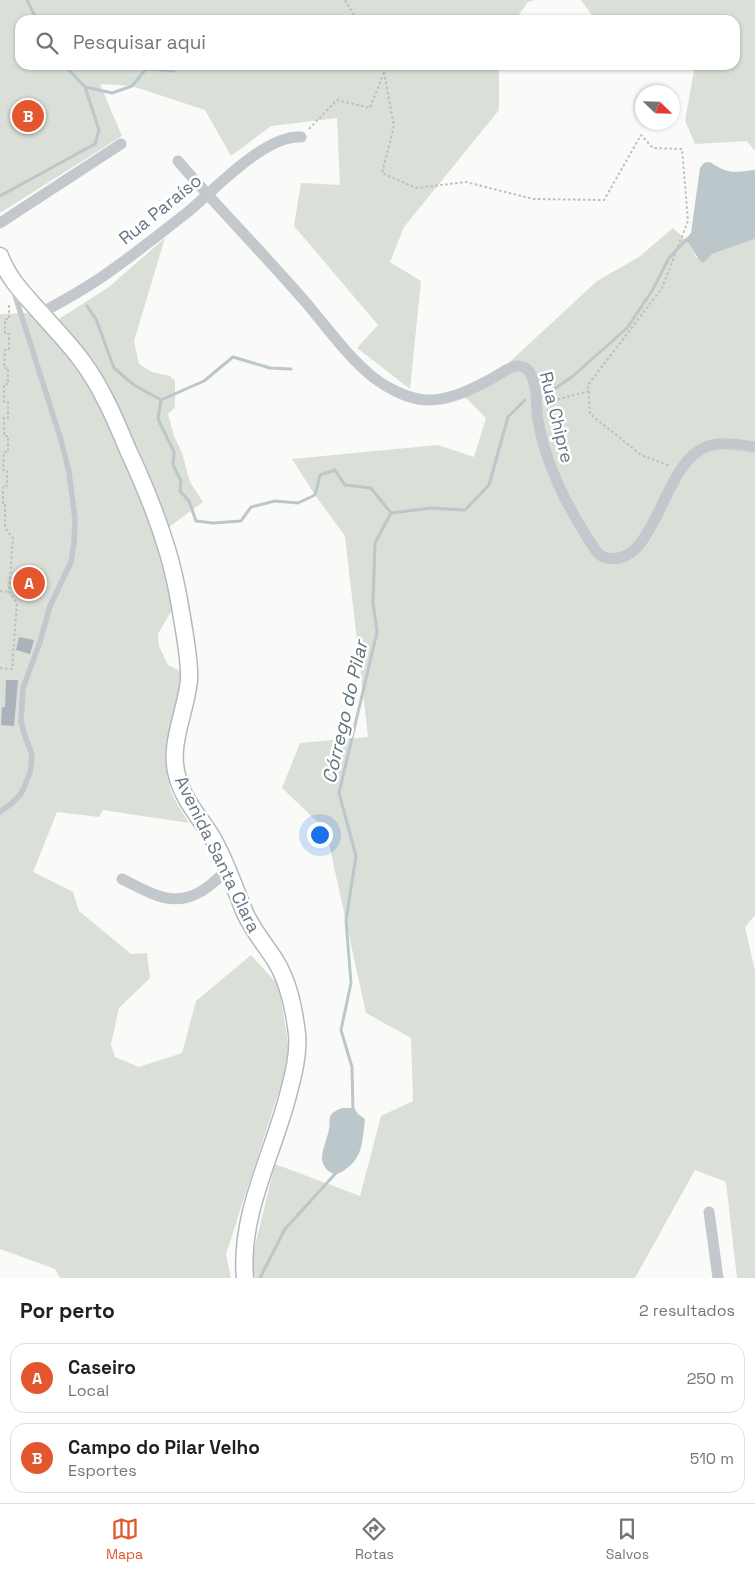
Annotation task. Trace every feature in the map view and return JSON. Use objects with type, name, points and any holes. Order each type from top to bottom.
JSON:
[{"type":"street","name":"Rua Paraíso","points":[[41,313],[90,286],[116,268],[207,195],[232,172],[268,147],[291,136],[301,137]]},
{"type":"street","points":[[0,223],[121,144]]},
{"type":"street","name":"Rua Chipre","points":[[178,161],[308,305],[346,351],[362,367],[384,384],[407,396],[423,400],[438,400],[454,396],[477,386],[508,368],[519,366],[527,369],[531,373],[535,389],[537,419],[551,470],[564,497],[588,539],[599,554],[608,558],[622,558],[635,550],[654,522],[681,470],[696,452],[706,446],[755,447]]},
{"type":"street","name":"Avenida Santa Clara","points":[[3,267],[78,356],[97,384],[147,493],[166,545],[181,608],[189,665],[189,680],[177,732],[175,758],[177,778],[185,795],[213,838],[253,930],[276,961],[285,978],[291,998],[297,1037],[294,1072],[284,1111],[247,1229],[243,1258],[245,1278]]},
{"type":"street","points":[[122,879],[157,896],[172,900],[187,899],[200,893],[228,870]]},
{"type":"street","points":[[709,1212],[718,1278]]},
{"type":"lane","points":[[0,812],[21,794],[30,773],[32,755],[21,721],[23,688],[40,642],[50,606],[71,562],[75,519],[69,472],[61,440],[3,267]]},
{"type":"path","points":[[345,0],[354,15]]},
{"type":"path","points":[[301,137],[337,100],[370,108],[384,72]]},
{"type":"path","points":[[384,72],[394,126],[382,173],[416,188],[466,182],[532,200],[604,200],[641,135],[653,148],[682,149],[688,222],[662,288],[588,385],[590,414],[641,455],[681,470]]},
{"type":"path","points":[[0,668],[12,669],[17,603],[9,592],[13,538],[5,528],[3,486],[7,486],[7,470],[3,470],[4,452],[8,452],[8,436],[4,436],[4,418],[8,418],[8,402],[4,402],[4,384],[8,384],[8,368],[4,368],[5,350],[9,350],[9,334],[5,334],[5,319],[9,319],[9,304]]},
{"type":"path","points":[[536,406],[589,390]]},
{"type":"path","points":[[0,528],[5,528]]},
{"type":"path","points":[[0,591],[9,592]]},
{"type":"shaded area","points":[[0,0],[535,0],[528,2],[519,15],[15,15],[15,70],[499,70],[499,110],[404,227],[390,262],[421,281],[410,389],[357,348],[378,325],[294,226],[301,183],[340,185],[337,118],[271,126],[231,156],[205,110],[132,86],[100,84],[122,136],[0,213]]},
{"type":"shaded area","points":[[581,0],[755,0],[755,151],[747,141],[695,144],[685,121],[694,70],[740,70],[740,15],[592,15]]},
{"type":"shaded area","points":[[710,162],[732,172],[755,170],[755,239],[712,254],[703,263],[685,240],[691,233],[700,168],[704,163]]},
{"type":"shaded area","points":[[673,228],[692,246],[696,258],[755,239],[755,915],[745,927],[755,971],[755,1278],[737,1278],[726,1182],[695,1170],[635,1278],[255,1278],[251,1262],[275,1164],[360,1196],[381,1116],[413,1101],[411,1038],[366,1013],[326,830],[282,788],[300,743],[368,737],[345,536],[292,459],[438,445],[474,457],[486,418],[463,395],[486,384],[597,281],[639,257]]},
{"type":"shaded area","points":[[165,238],[134,341],[139,364],[152,372],[170,376],[175,381],[175,407],[168,414],[190,482],[203,502],[169,527],[112,396],[99,372],[74,339],[54,322],[109,287]]},
{"type":"shaded area","points":[[28,313],[57,343],[94,387],[143,502],[159,546],[173,608],[158,634],[159,646],[168,665],[182,672],[170,734],[167,766],[173,796],[189,823],[103,810],[99,817],[57,812],[33,872],[73,892],[79,911],[131,954],[147,953],[150,978],[119,1008],[111,1044],[115,1057],[139,1067],[182,1053],[196,1001],[251,955],[279,986],[290,1057],[226,1254],[231,1278],[60,1278],[55,1269],[0,1249],[0,314]]},
{"type":"shaded area","points":[[342,1108],[354,1108],[365,1119],[362,1145],[356,1159],[351,1165],[335,1175],[324,1166],[322,1155],[330,1117],[333,1112]]},
{"type":"building","points":[[22,567],[40,570],[35,599],[17,597]]},
{"type":"building","points":[[19,637],[34,640],[30,654],[16,650]]},
{"type":"building","points":[[6,680],[18,680],[14,726],[1,725],[2,707],[5,707]]},
{"type":"waterway","points":[[27,0],[34,15]]},
{"type":"waterway","points":[[0,196],[95,144],[99,130],[85,87],[69,70]]},
{"type":"waterway","points":[[86,87],[112,93],[132,86],[145,70]]},
{"type":"waterway","points":[[160,70],[174,71]]},
{"type":"waterway","points":[[547,394],[573,376],[627,328],[652,291],[669,258],[688,238]]},
{"type":"waterway","points":[[87,306],[96,319],[114,368],[134,385],[161,400],[204,381],[233,357],[270,368],[291,369]]},
{"type":"waterway","points":[[161,400],[158,419],[174,452],[173,465],[181,481],[180,491],[189,501],[196,521],[213,523],[241,521],[251,507],[275,501],[298,503],[315,495],[320,475],[335,470],[345,485],[371,488],[391,513],[431,508],[465,510],[489,485],[508,417],[525,400]]},
{"type":"waterway","name":"Córrego do Pilar","points":[[353,1112],[352,1067],[341,1030],[351,983],[346,920],[356,856],[339,793],[377,632],[373,603],[375,543],[391,513]]},
{"type":"waterway","name":"Córrego do Pilar","points":[[260,1278],[285,1229],[336,1173]]},
{"type":"place","name":"Campo do Pilar Velho","points":[[28,116]]},
{"type":"place","name":"Caseiro","points":[[29,583]]}]
